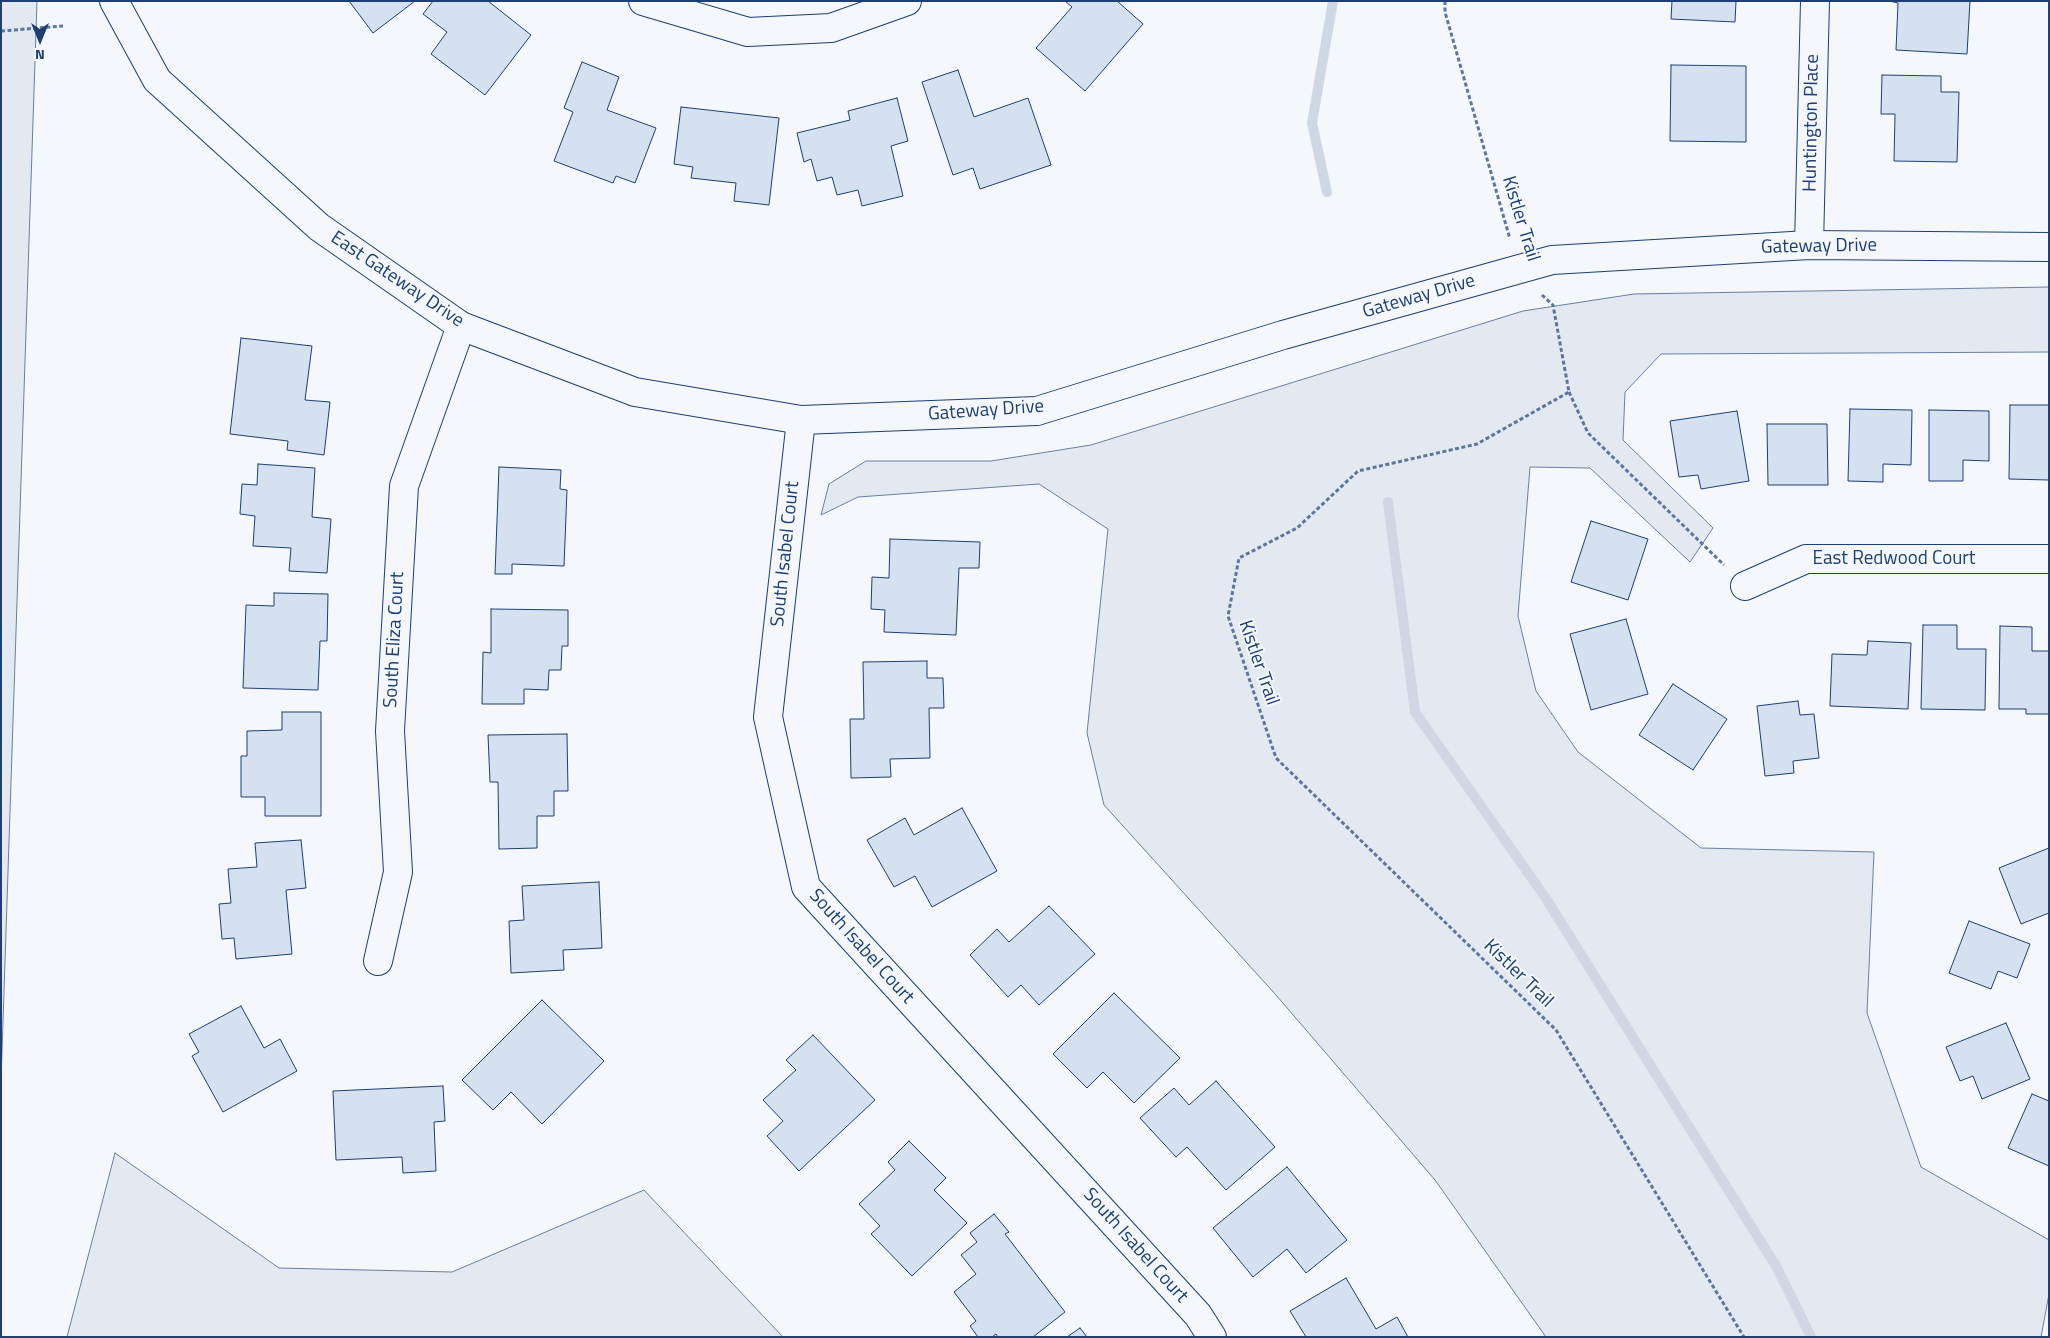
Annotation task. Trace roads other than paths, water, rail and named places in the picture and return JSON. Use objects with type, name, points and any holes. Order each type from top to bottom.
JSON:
[{"type":"street","name":"East Gateway Drive","points":[[114,1],[157,80],[319,227],[461,326],[635,392],[801,420]]},
{"type":"street","points":[[643,1],[748,32],[831,28],[907,1]]},
{"type":"street","name":"Huntington Place","points":[[1809,245],[1815,1]]},
{"type":"street","name":"Gateway Drive","points":[[801,420],[1037,411],[1283,335],[1552,260],[1809,245],[2049,247]]},
{"type":"street","name":"South Eliza Court","points":[[378,961],[398,872],[390,731],[404,486],[461,326]]},
{"type":"street","name":"South Isabel Court","points":[[801,420],[768,717],[806,887],[1198,1315],[1212,1337]]},
{"type":"street","name":"East Redwood Court","points":[[1745,586],[1806,559],[2049,559]]},
{"type":"waterway","points":[[1327,192],[1312,123],[1333,1]]},
{"type":"waterway","points":[[1388,502],[1415,712],[1545,897],[1776,1266],[1811,1337]]}]
